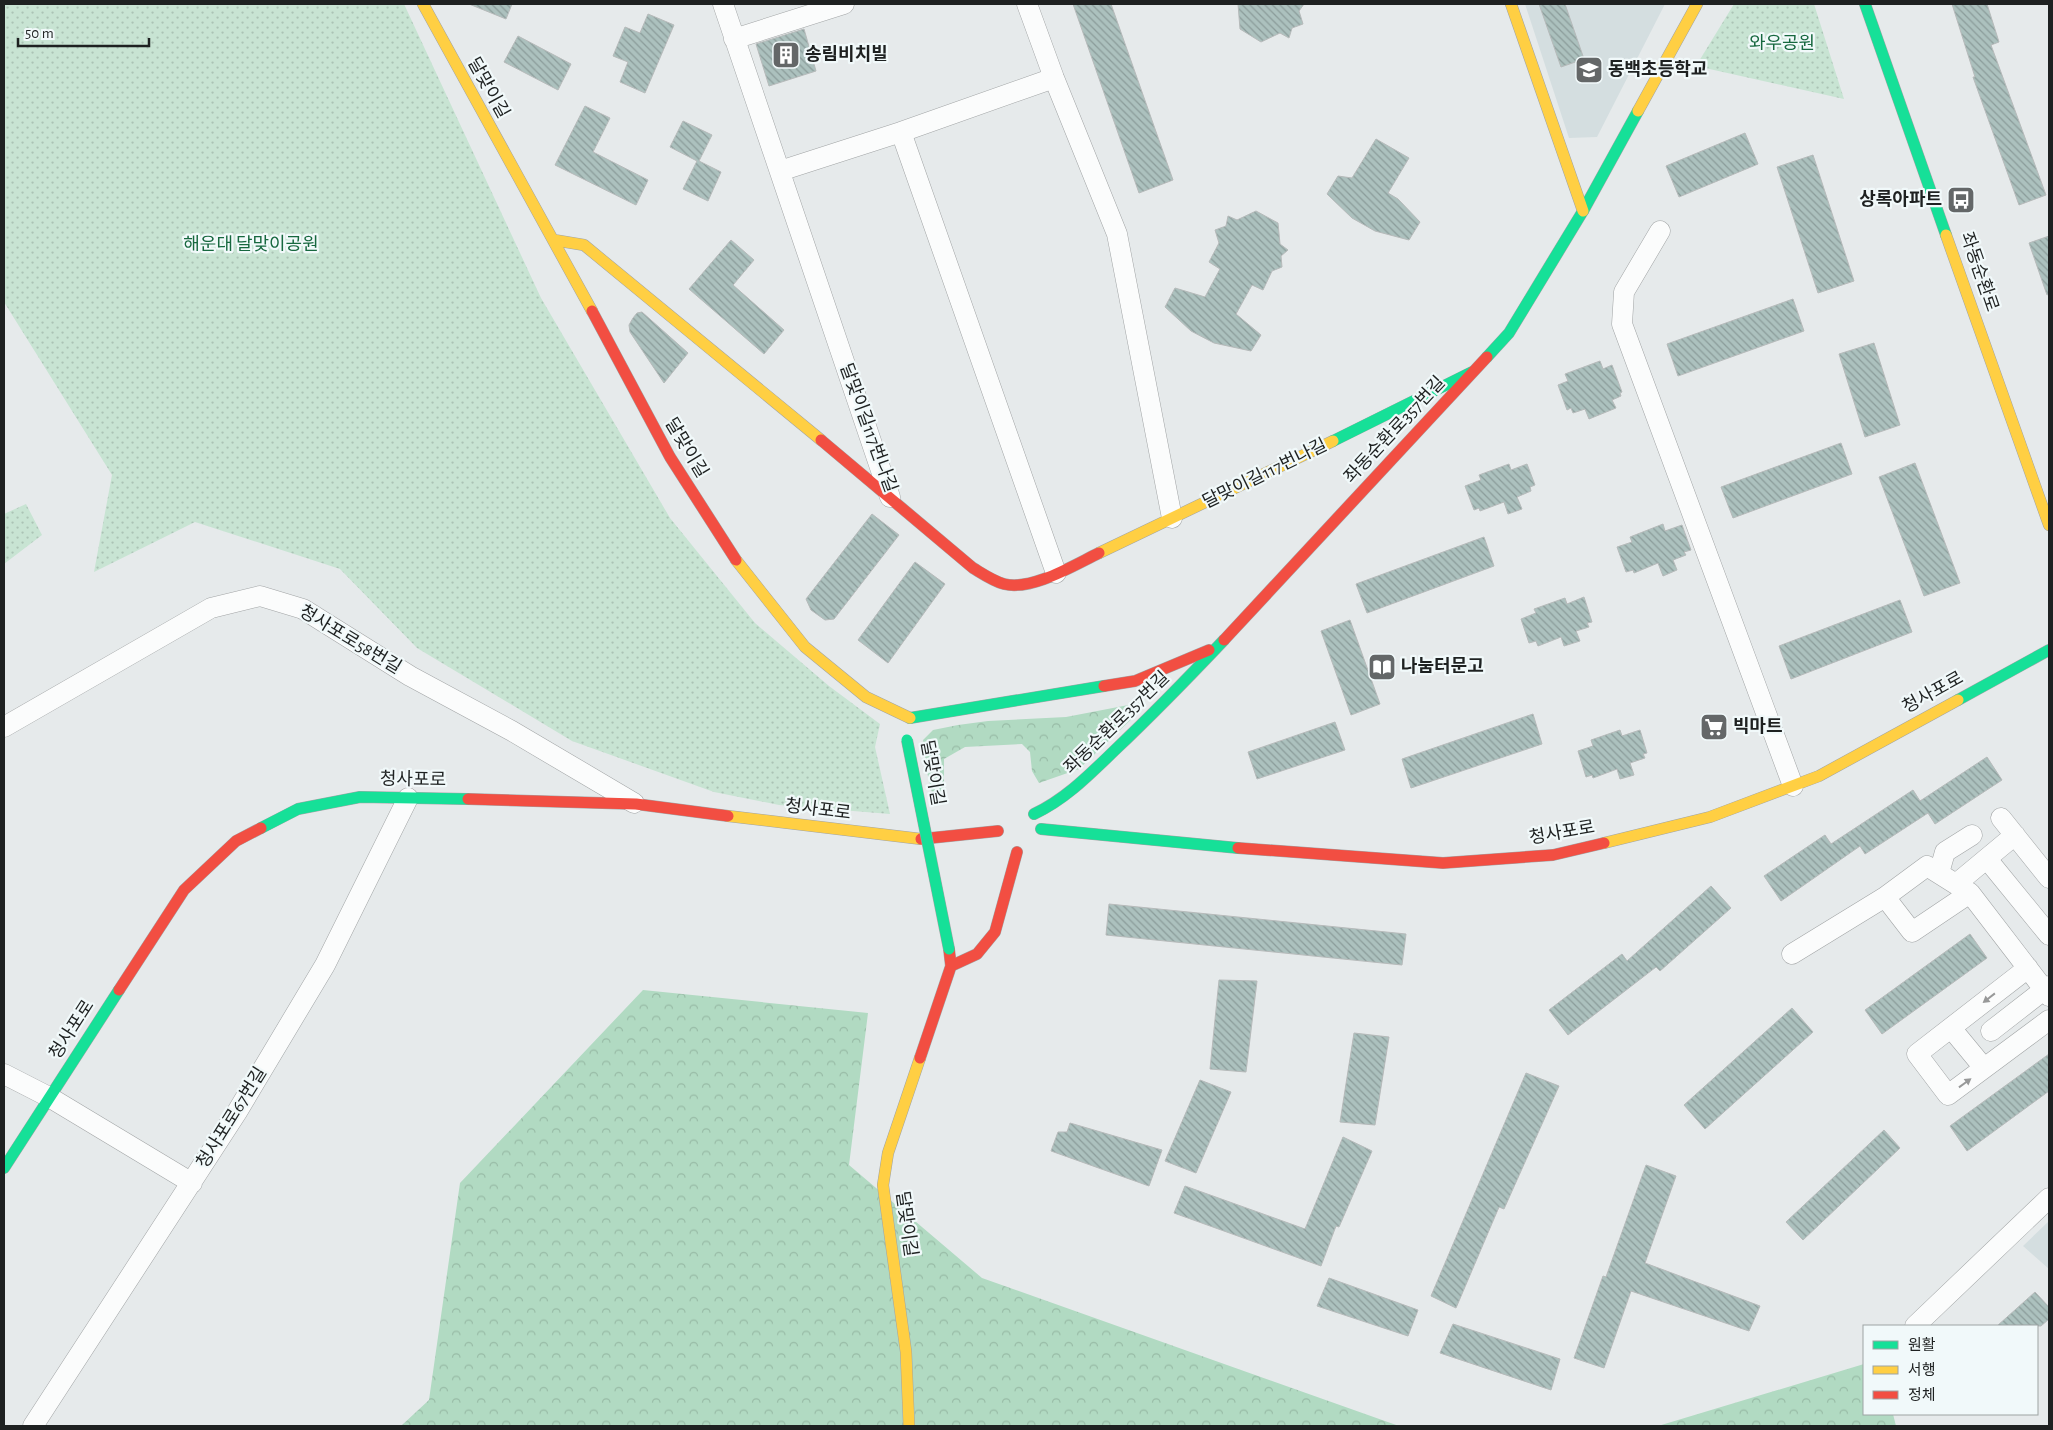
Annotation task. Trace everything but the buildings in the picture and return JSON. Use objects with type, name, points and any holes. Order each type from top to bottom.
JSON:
[{"type":"street","name":"달맞이길","points":[[423,4],[444,45],[554,240],[670,457],[744,572],[805,647],[866,697],[910,718],[907,740],[952,966],[888,1154],[883,1185],[906,1352],[910,1426]]},
{"type":"street","name":"달맞이길117번나길","points":[[723,4],[890,497],[973,568],[989,578],[1010,586],[1029,585],[1056,574],[1275,470],[1472,372]]},
{"type":"street","points":[[734,39],[844,4]]},
{"type":"street","points":[[1026,4],[1117,234],[1172,518]]},
{"type":"street","points":[[1511,4],[1583,211]]},
{"type":"street","name":"좌동순환로357번길","points":[[1039,833],[1040,822],[1030,812],[1050,807],[1073,790],[1170,698],[1509,333],[1583,211],[1697,4]]},
{"type":"street","name":"좌동순환로","points":[[1865,4],[2049,525]]},
{"type":"street","points":[[780,172],[1054,78]]},
{"type":"street","points":[[901,132],[1056,574]]},
{"type":"street","points":[[1660,231],[1624,292],[1622,324],[1793,786]]},
{"type":"street","points":[[554,240],[584,244],[686,326],[890,497]]},
{"type":"street","name":"청사포로58번길","points":[[4,726],[211,608],[260,596],[303,609],[410,676],[512,731],[636,804]]},
{"type":"street","points":[[910,718],[1135,681],[1221,644]]},
{"type":"street","name":"청사포로","points":[[1039,833],[1443,863],[1553,855],[1710,818],[1819,776],[2049,650]]},
{"type":"street","name":"청사포로","points":[[4,1168],[184,890],[236,841],[298,809],[360,797],[636,804],[830,830],[917,839],[999,827],[1013,848],[995,932],[977,954],[952,966]]},
{"type":"street","name":"청사포로67번길","points":[[33,1426],[237,1112],[325,965],[408,798]]},
{"type":"street","points":[[2001,818],[2049,878]]},
{"type":"street","points":[[1955,883],[1945,852],[1972,835]]},
{"type":"street","points":[[1885,897],[1912,932],[1955,883],[2015,835]]},
{"type":"street","points":[[1987,859],[2049,935]]},
{"type":"street","points":[[1792,954],[1885,897],[1927,866],[1955,883],[2048,991],[1991,1031]]},
{"type":"street","points":[[2028,968],[1917,1054],[1948,1095],[2049,1020]]},
{"type":"street","points":[[1952,1028],[1984,1068]]},
{"type":"street","points":[[4,1074],[49,1097],[192,1183]]},
{"type":"street","points":[[1916,1325],[2049,1198]]},
{"type":"shaded area","name":"동백초등학교","points":[[1525,4],[1665,4],[1597,137],[1569,138]]},
{"type":"shaded area","points":[[2049,1221],[2049,1269],[2023,1246]]},
{"type":"green space","name":"해운대 달맞이공원","points":[[4,4],[404,4],[541,298],[670,518],[755,623],[829,686],[880,724],[875,747],[890,814],[779,805],[714,792],[572,741],[417,648],[340,569],[195,522],[94,572],[112,475],[4,302]]},
{"type":"green space","name":"와우공원","points":[[1734,4],[1814,4],[1844,99],[1696,66]]},
{"type":"green space","points":[[26,504],[42,535],[4,564],[4,514]]},
{"type":"green space","points":[[1144,702],[1139,712],[1079,769],[1039,783],[1032,771],[1030,752],[1022,744],[965,747],[944,759],[944,798],[933,797],[927,772],[923,740],[933,730],[988,721],[1066,717]]},
{"type":"green space","points":[[643,990],[868,1013],[849,1165],[982,1278],[1399,1426],[401,1426],[429,1400],[460,1183]]},
{"type":"green space","points":[[1863,1364],[1863,1415],[1893,1415],[1896,1426],[1658,1426]]},
{"type":"traffic: fast","points":[[1865,4],[1946,235]]},
{"type":"traffic: fast","points":[[1487,357],[1509,333],[1583,211],[1638,111]]},
{"type":"traffic: fast","points":[[1333,441],[1472,372]]},
{"type":"traffic: fast","points":[[1034,814],[1057,801],[1087,777],[1224,640]]},
{"type":"traffic: fast","points":[[1958,700],[2049,650]]},
{"type":"traffic: fast","points":[[910,718],[1104,686]]},
{"type":"traffic: fast","points":[[907,740],[949,949]]},
{"type":"traffic: fast","points":[[261,828],[298,809],[360,797],[468,799]]},
{"type":"traffic: fast","points":[[1041,829],[1238,848]]},
{"type":"traffic: fast","points":[[4,1168],[119,990]]},
{"type":"traffic: slow","points":[[423,4],[592,311]]},
{"type":"traffic: slow","points":[[1511,4],[1583,211]]},
{"type":"traffic: slow","points":[[1638,111],[1697,4]]},
{"type":"traffic: slow","points":[[1946,235],[2049,525]]},
{"type":"traffic: slow","points":[[554,240],[584,245],[821,440]]},
{"type":"traffic: slow","points":[[1099,553],[1333,441]]},
{"type":"traffic: slow","points":[[736,560],[805,647],[866,697],[910,718]]},
{"type":"traffic: slow","points":[[1604,843],[1710,817],[1819,776],[1958,700]]},
{"type":"traffic: slow","points":[[728,816],[921,839]]},
{"type":"traffic: slow","points":[[909,1426],[906,1352],[883,1185],[888,1153],[920,1058]]},
{"type":"traffic: jam","points":[[592,311],[670,457],[736,560]]},
{"type":"traffic: jam","points":[[1224,640],[1487,357]]},
{"type":"traffic: jam","points":[[821,440],[973,568],[996,581],[1004,584],[1027,584],[1053,576],[1099,553]]},
{"type":"traffic: jam","points":[[1104,686],[1135,681],[1209,650]]},
{"type":"traffic: jam","points":[[468,799],[636,804],[728,816]]},
{"type":"traffic: jam","points":[[119,990],[184,890],[236,841],[261,828]]},
{"type":"traffic: jam","points":[[921,839],[998,831]]},
{"type":"traffic: jam","points":[[1238,848],[1443,863],[1553,855],[1604,843]]},
{"type":"traffic: jam","points":[[951,966],[977,954],[995,932],[1017,852]]},
{"type":"traffic: jam","points":[[920,1058],[951,966],[949,949]]},
{"type":"place","name":"송림비치빌","points":[[786,55]]},
{"type":"place","name":"동백초등학교","points":[[1589,70]]},
{"type":"place","name":"상록아파트","points":[[1961,200]]},
{"type":"place","name":"나눔터문고","points":[[1382,667]]},
{"type":"place","name":"빅마트","points":[[1714,727]]}]
